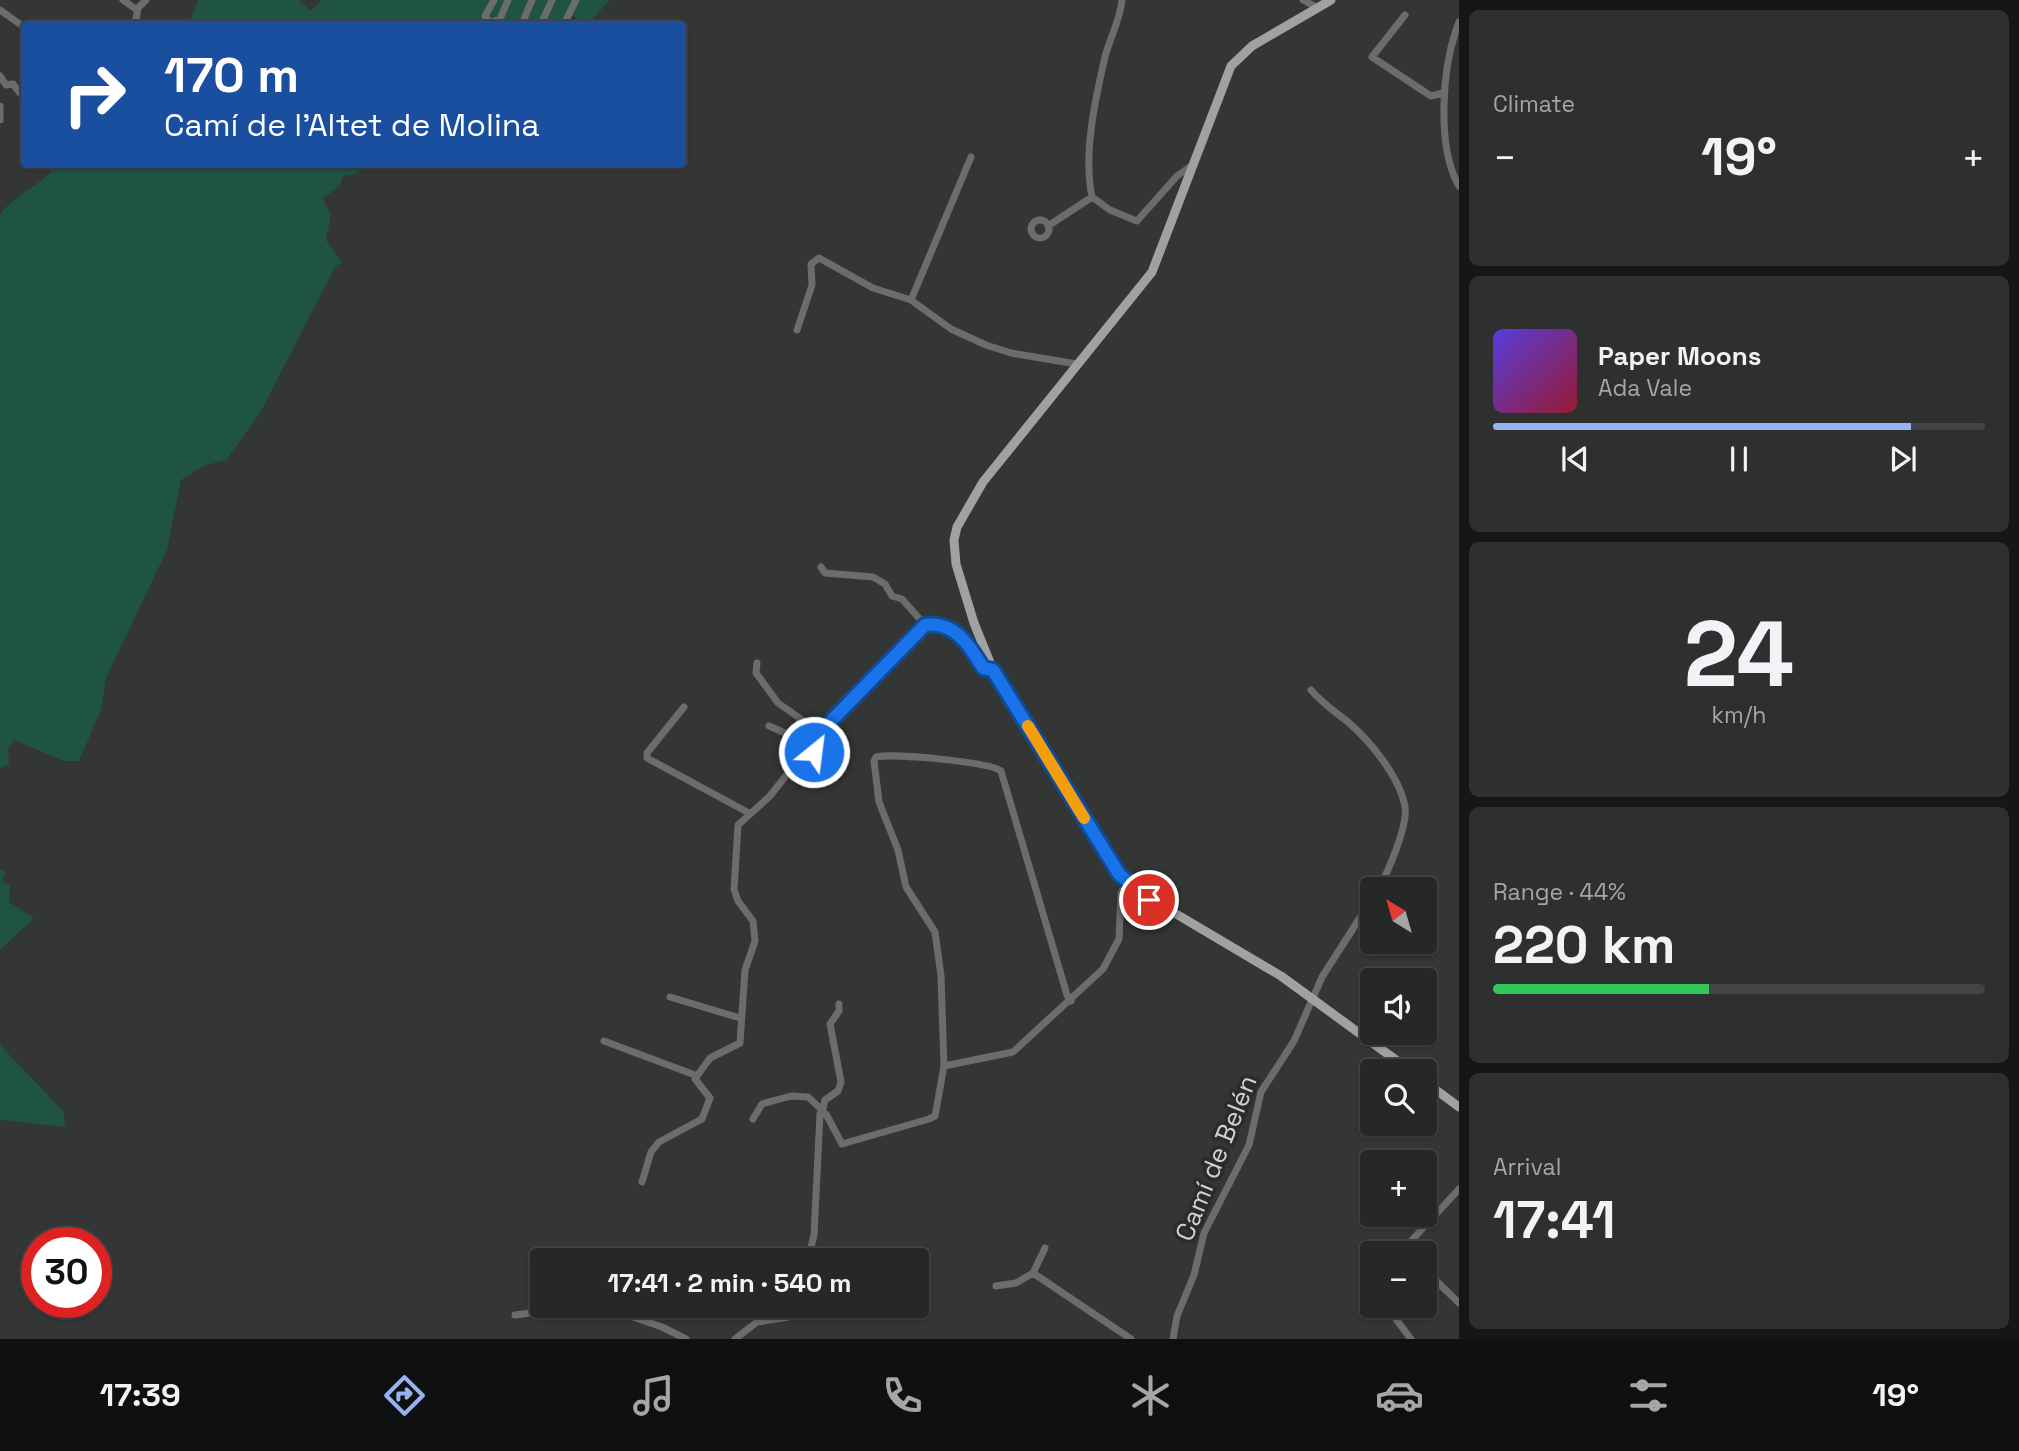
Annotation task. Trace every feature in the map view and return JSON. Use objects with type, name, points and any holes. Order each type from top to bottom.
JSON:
[{"type":"main road","points":[[1331,0],[1251,46],[1231,66],[1152,272],[983,482],[957,527],[954,540],[956,564],[974,623],[993,670],[1126,883],[1138,894],[1250,956],[1395,1059]]},
{"type":"main road","points":[[1437,1091],[1459,1107]]},
{"type":"street","points":[[122,0],[137,10]]},
{"type":"street","points":[[135,21],[137,10],[146,0]]},
{"type":"street","points":[[489,21],[485,16],[494,0]]},
{"type":"street","points":[[495,21],[500,19],[508,0]]},
{"type":"street","points":[[523,21],[532,0]]},
{"type":"street","points":[[542,21],[552,0]]},
{"type":"street","points":[[566,21],[576,0]]},
{"type":"street","points":[[1092,197],[1090,161],[1094,119],[1105,56],[1122,0]]},
{"type":"street","points":[[1303,0],[1318,8]]},
{"type":"street","points":[[0,10],[21,24]]},
{"type":"street","points":[[1405,15],[1372,57],[1432,96],[1443,93]]},
{"type":"street","points":[[1459,22],[1448,50],[1443,93],[1449,169],[1459,187]]},
{"type":"street","points":[[0,76],[6,85],[14,85],[21,94]]},
{"type":"street","points":[[0,106],[0,120]]},
{"type":"street","points":[[911,300],[971,158]]},
{"type":"street","points":[[1092,197],[1110,210],[1137,221],[1177,176],[1195,164]]},
{"type":"street","points":[[1048,226],[1092,197]]},
{"type":"street","points":[[797,330],[812,285],[811,264],[819,258],[873,288],[911,300],[951,329],[986,345],[1011,353],[1077,364]]},
{"type":"street","points":[[821,566],[825,573],[873,577],[885,584],[892,596],[902,599],[925,625]]},
{"type":"street","points":[[695,1075],[710,1058],[740,1043],[746,970],[755,941],[753,921],[738,901],[734,889],[735,833],[738,825],[770,796],[795,764],[814,752],[825,739],[832,720],[925,625],[932,624],[964,636],[983,668],[993,670]]},
{"type":"street","points":[[757,663],[756,673],[778,703],[801,719],[792,736]]},
{"type":"street","points":[[1311,690],[1327,709],[1348,722],[1392,772],[1405,809],[1391,869],[1386,877]]},
{"type":"street","points":[[684,706],[647,752],[647,758],[749,813]]},
{"type":"street","points":[[769,726],[792,736],[814,752]]},
{"type":"street","points":[[753,1119],[762,1104],[792,1096],[808,1097],[826,1114],[842,1144],[935,1116],[944,1066],[941,976],[935,932],[906,887],[898,850],[879,802],[874,761],[884,756],[994,766],[1003,774],[1067,995],[1071,1001]]},
{"type":"street","points":[[944,1066],[1013,1052],[1103,969],[1117,947],[1121,893],[1126,883]]},
{"type":"street","name":"Camí de Belén","points":[[1173,1339],[1177,1316],[1194,1275],[1204,1233],[1249,1145],[1261,1092],[1283,1062],[1322,977],[1360,918]]},
{"type":"street","points":[[670,997],[740,1018]]},
{"type":"street","points":[[811,1248],[821,1146],[818,1121],[825,1100],[838,1091],[841,1083],[830,1024],[839,1011],[839,1004]]},
{"type":"street","points":[[604,1041],[695,1075],[710,1098],[702,1119],[659,1142],[651,1152],[642,1182]]},
{"type":"street","points":[[1413,1241],[1459,1189]]},
{"type":"street","points":[[996,1286],[1016,1283],[1033,1273],[1045,1248]]},
{"type":"street","points":[[1033,1273],[1131,1339]]},
{"type":"street","points":[[1437,1282],[1459,1303]]},
{"type":"street","points":[[515,1315],[583,1306],[604,1307],[651,1322],[686,1339]]},
{"type":"street","points":[[735,1339],[757,1322],[783,1318]]},
{"type":"street","points":[[1395,1318],[1410,1339]]},
{"type":"green space","points":[[198,0],[299,0],[311,11],[321,0],[610,0],[591,21],[582,21],[567,13],[561,21],[190,21]]},
{"type":"green space","points":[[54,168],[365,168],[356,174],[343,176],[340,185],[323,199],[331,215],[326,240],[342,262],[335,267],[260,413],[226,460],[203,466],[181,480],[167,550],[106,678],[101,710],[79,761],[64,761],[14,740],[8,749],[9,764],[0,768],[0,215],[13,201]]},
{"type":"green space","points":[[0,869],[6,873],[1,881],[10,886],[9,902],[34,918],[0,950]]},
{"type":"green space","points":[[0,1045],[64,1112],[65,1127],[0,1120]]},
{"type":"slow traffic","points":[[1028,726],[1084,818]]},
{"type":"route","points":[[814,752],[825,739],[832,720],[925,625],[932,624],[964,636],[983,668],[993,670],[1119,874],[1138,894],[1149,900]]}]
